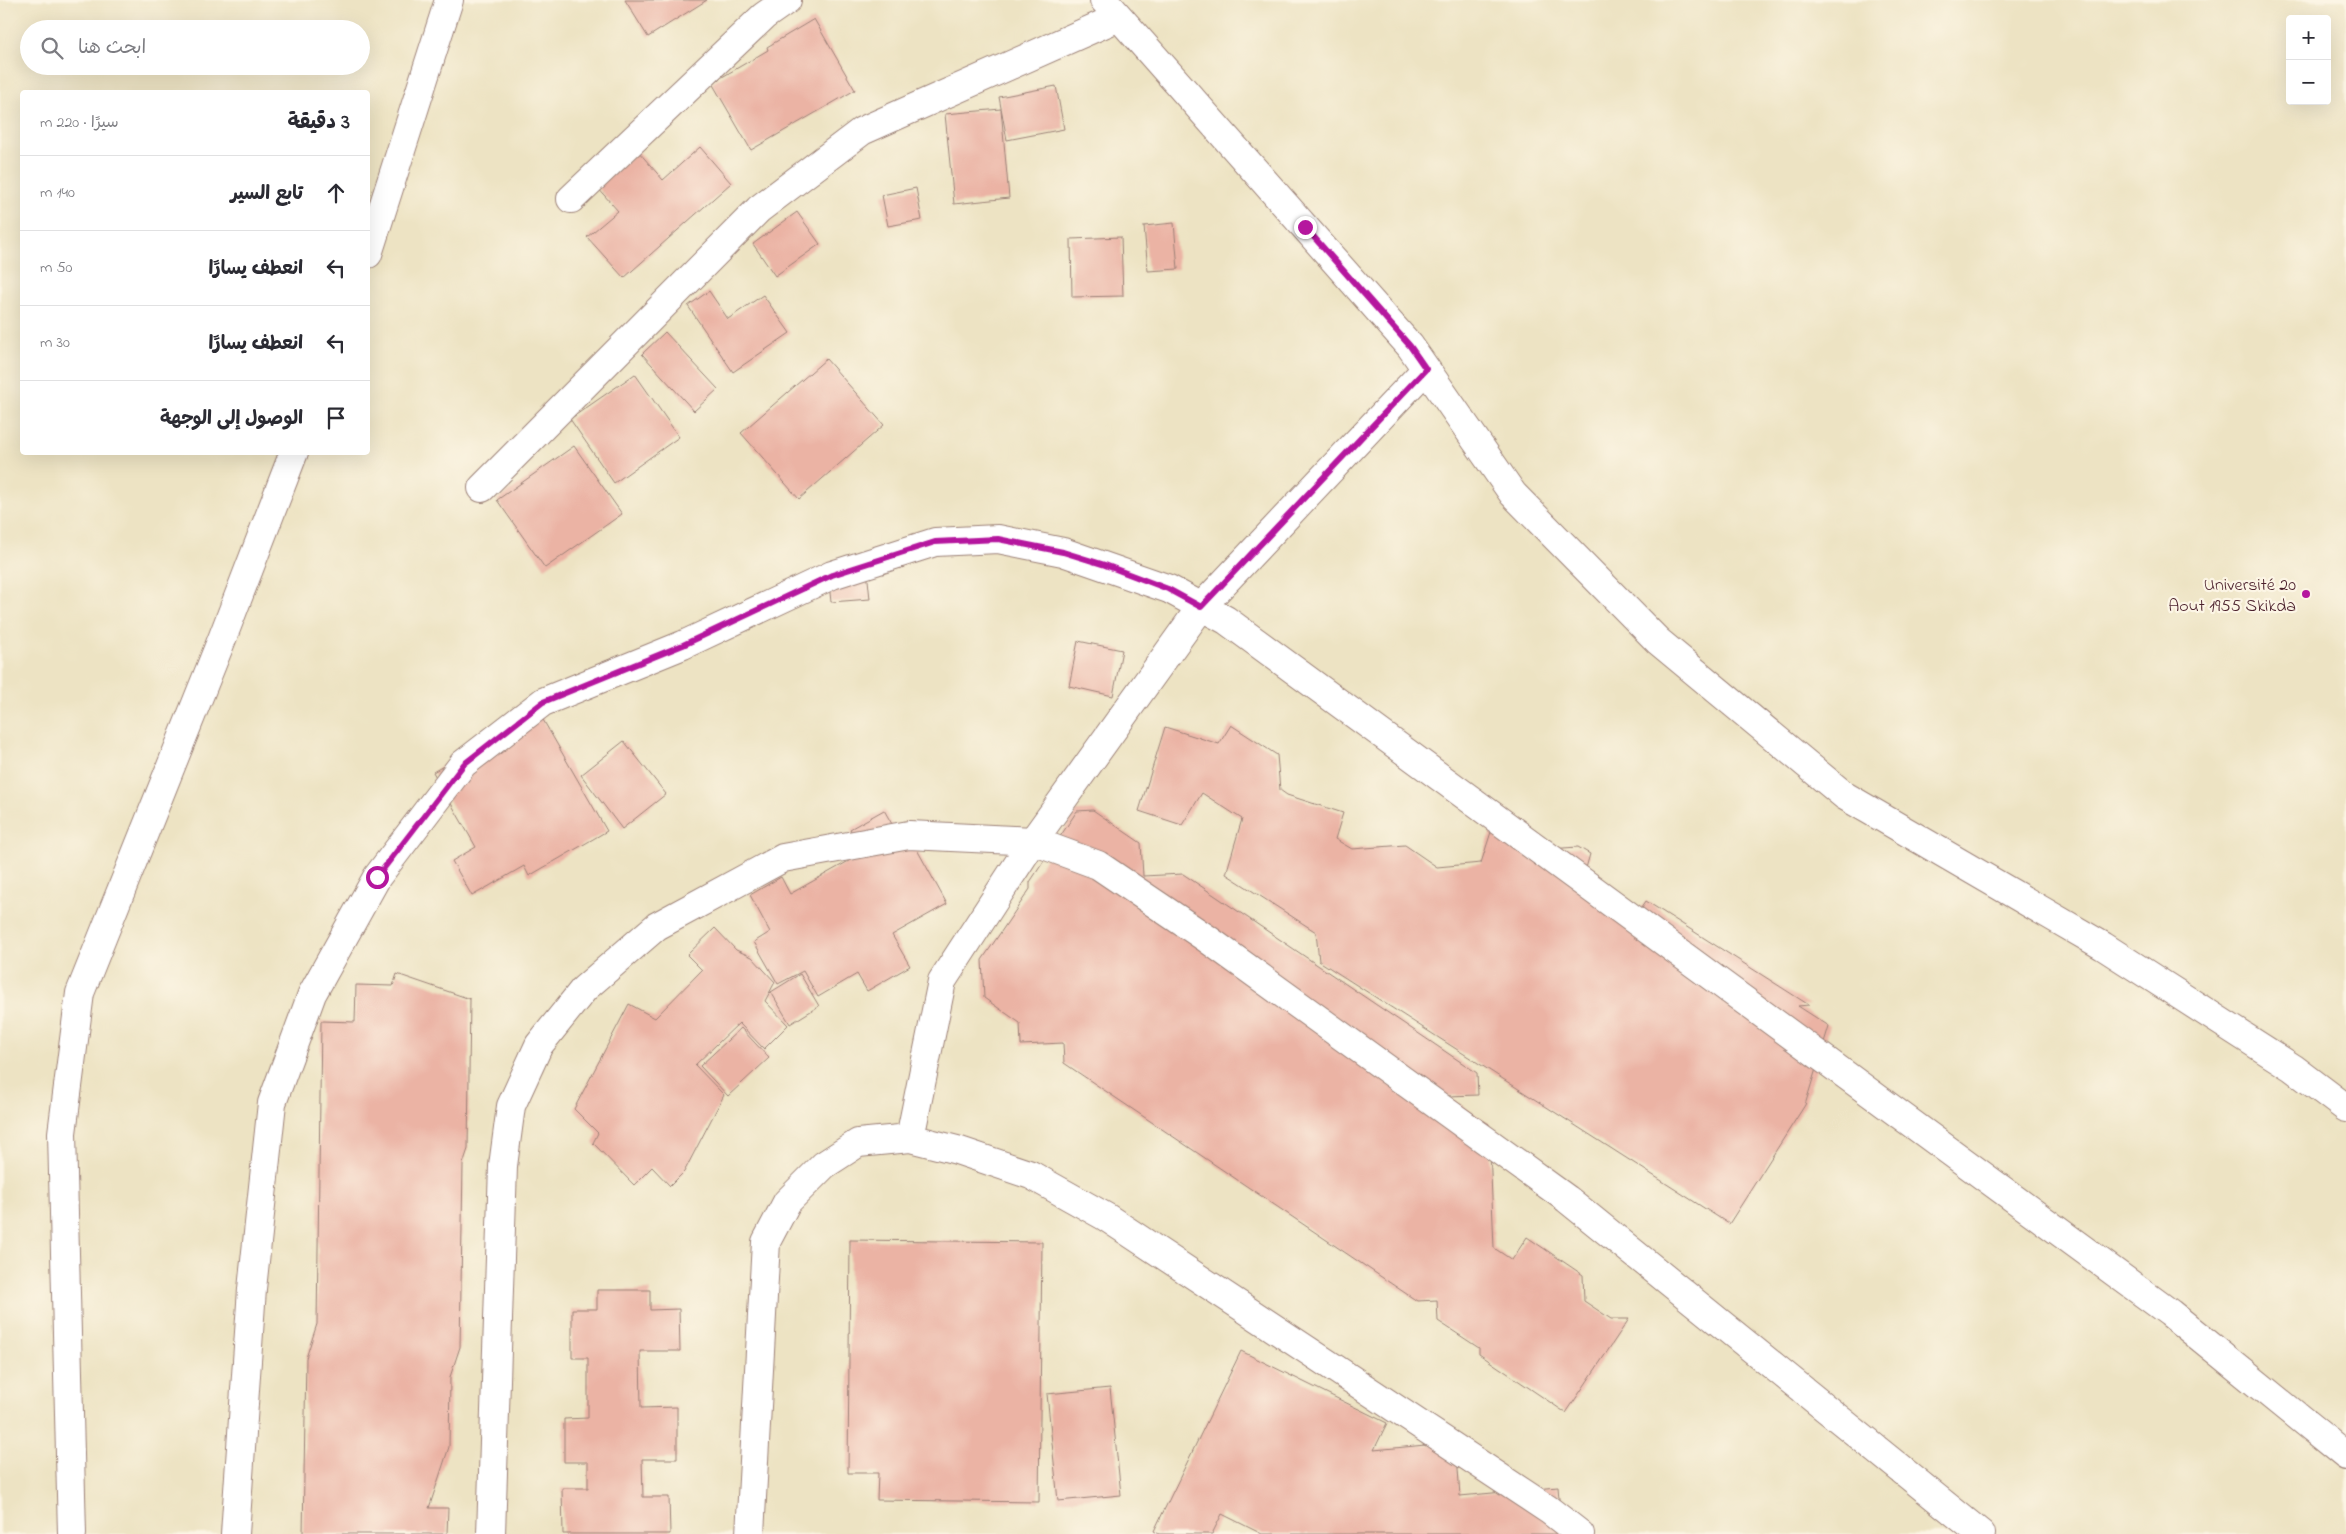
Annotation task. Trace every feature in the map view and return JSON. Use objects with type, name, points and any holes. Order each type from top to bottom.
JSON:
[{"type":"street","points":[[370,248],[449,0]]},
{"type":"street","points":[[571,199],[764,16],[787,0]]},
{"type":"street","points":[[482,488],[759,209],[862,131],[1112,9],[1404,338],[1513,494],[1658,640],[1845,796],[2103,946],[2293,1068],[2346,1108]]},
{"type":"street","points":[[910,1138],[942,982],[1033,841],[1201,607],[1426,369]]},
{"type":"street","points":[[72,1534],[62,1133],[80,993],[222,639],[293,455]]},
{"type":"street","points":[[235,1534],[252,1289],[272,1103],[312,994],[377,877],[464,764],[543,702],[683,645],[832,575],[935,542],[998,539],[1063,552],[1168,589],[1226,620],[2170,1313],[2346,1456]]},
{"type":"street","points":[[492,1534],[503,1166],[511,1106],[539,1045],[584,989],[657,926],[783,858],[908,835],[1033,841],[1098,865],[1206,938],[1559,1193],[1981,1534]]},
{"type":"street","points":[[750,1534],[766,1242],[787,1202],[824,1165],[858,1143],[910,1138],[957,1150],[1031,1175],[1106,1217],[1549,1510],[1580,1534]]},
{"type":"building","points":[[625,0],[707,0],[648,37]]},
{"type":"building","points":[[814,19],[855,90],[751,150],[712,83],[768,50],[767,47]]},
{"type":"building","points":[[1056,86],[1064,129],[1007,140],[999,97]]},
{"type":"building","points":[[1001,109],[1009,198],[954,204],[945,114]]},
{"type":"building","points":[[700,147],[731,183],[624,278],[587,237],[618,211],[597,187],[638,151],[663,180]]},
{"type":"building","points":[[916,188],[922,220],[888,226],[882,195]]},
{"type":"building","points":[[797,212],[820,244],[775,276],[753,244]]},
{"type":"building","points":[[1174,223],[1178,269],[1148,271],[1144,226]]},
{"type":"building","points":[[1121,237],[1123,296],[1072,297],[1071,239]]},
{"type":"building","points":[[709,291],[728,319],[763,295],[790,333],[733,372],[688,306]]},
{"type":"building","points":[[665,332],[718,389],[694,411],[642,354]]},
{"type":"building","points":[[826,359],[884,425],[799,499],[741,433]]},
{"type":"building","points":[[635,374],[679,437],[614,483],[570,419]]},
{"type":"building","points":[[574,446],[622,514],[545,568],[497,500]]},
{"type":"building","points":[[866,561],[870,599],[831,602],[827,565]]},
{"type":"building","points":[[1078,641],[1122,650],[1113,696],[1069,686]]},
{"type":"building","points":[[538,711],[607,831],[529,876],[524,866],[472,896],[452,861],[476,847],[433,772]]},
{"type":"building","points":[[1231,725],[1277,755],[1280,790],[1287,795],[1343,813],[1335,839],[1352,849],[1405,845],[1437,867],[1481,863],[1491,832],[1520,851],[1578,847],[1590,854],[1581,886],[1634,919],[1646,901],[1809,1005],[1798,1006],[1829,1026],[1805,1105],[1729,1224],[1319,961],[1316,932],[1226,874],[1242,819],[1202,793],[1182,825],[1139,811],[1165,727],[1219,744]]},
{"type":"building","points":[[624,741],[666,794],[622,829],[581,775]]},
{"type":"building","points":[[884,810],[901,840],[909,835],[947,904],[892,935],[910,966],[867,991],[857,974],[818,997],[803,971],[778,984],[754,942],[770,932],[750,895],[781,877],[790,894],[863,853],[850,829]]},
{"type":"building","points":[[1093,810],[1141,843],[1143,876],[1183,874],[1477,1073],[1478,1095],[1447,1096],[1489,1124],[1494,1248],[1512,1260],[1527,1237],[1583,1275],[1584,1301],[1611,1319],[1629,1319],[1566,1413],[1479,1354],[1479,1348],[1438,1321],[1437,1300],[1417,1301],[1064,1063],[1063,1043],[1021,1045],[1020,1023],[984,998],[982,960],[1030,889],[1030,882],[1077,811]]},
{"type":"building","points":[[715,928],[736,950],[752,957],[775,982],[765,1001],[788,1025],[764,1049],[739,1023],[695,1065],[724,1095],[684,1172],[670,1186],[652,1167],[634,1185],[593,1143],[598,1133],[574,1109],[629,1004],[655,1018],[702,970],[687,955]]},
{"type":"building","points":[[397,974],[470,999],[468,1149],[463,1164],[460,1347],[450,1377],[449,1447],[429,1508],[448,1508],[447,1534],[303,1534],[306,1358],[317,1324],[321,1021],[355,1022],[356,985],[393,986]]},
{"type":"building","points":[[800,974],[819,1006],[790,1024],[771,992]]},
{"type":"building","points":[[741,1028],[769,1058],[728,1096],[700,1066]]},
{"type":"building","points":[[850,1240],[1042,1242],[1039,1502],[877,1500],[878,1473],[848,1473]]},
{"type":"building","points":[[597,1290],[650,1290],[650,1310],[679,1309],[680,1351],[640,1351],[641,1408],[677,1407],[677,1459],[642,1459],[643,1497],[669,1497],[670,1534],[563,1534],[562,1488],[588,1488],[588,1462],[564,1462],[564,1419],[588,1418],[588,1358],[572,1358],[572,1309],[597,1309]]},
{"type":"building","points":[[1241,1351],[1387,1423],[1374,1450],[1456,1442],[1460,1496],[1558,1487],[1562,1534],[1262,1534],[1222,1514],[1212,1534],[1159,1534],[1154,1531]]},
{"type":"building","points":[[1110,1388],[1121,1495],[1058,1501],[1047,1394]]},
{"type":"place","name":"Université 20 Aout 1955 Skikda","points":[[2306,594]]},
{"type":"route","points":[[377,877],[464,764],[543,702],[683,645],[832,575],[935,542],[998,539],[1063,552],[1105,565],[1168,589],[1201,607],[1426,369],[1410,346],[1305,227]]}]
